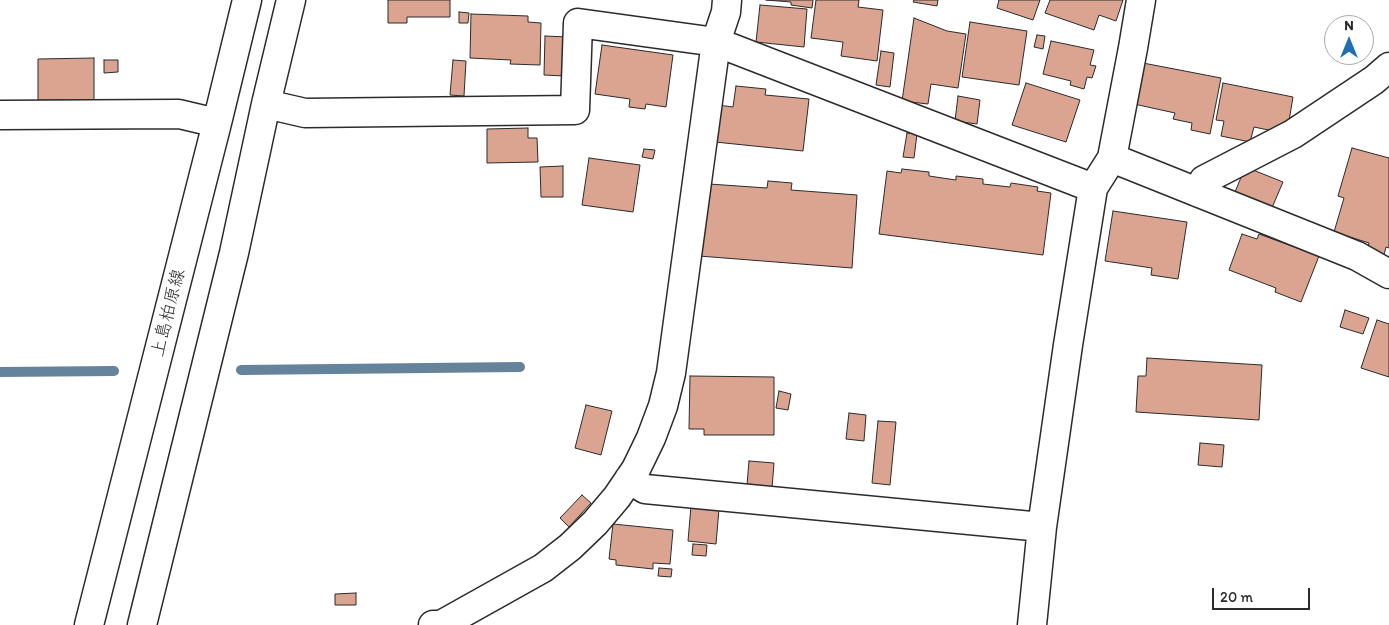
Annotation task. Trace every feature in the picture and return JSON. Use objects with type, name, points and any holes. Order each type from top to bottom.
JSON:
[{"type":"street","name":"上島柏原線","points":[[89,625],[247,0]]},
{"type":"street","points":[[142,625],[234,253],[266,104],[291,0]]},
{"type":"street","points":[[433,625],[441,625],[543,568],[570,547],[612,504],[636,469],[651,438],[663,406],[671,373],[716,42],[726,12],[727,0]]},
{"type":"street","points":[[1032,625],[1042,527],[1093,188],[1112,158],[1134,48],[1140,0]]},
{"type":"street","points":[[266,104],[305,112],[575,110],[578,23],[716,42],[1093,188]]},
{"type":"street","points":[[1199,193],[1204,180],[1293,134],[1374,80],[1389,67]]},
{"type":"street","points":[[0,115],[179,114],[217,123]]},
{"type":"street","points":[[1112,158],[1357,256],[1389,274]]},
{"type":"street","points":[[629,479],[645,489],[1042,527]]},
{"type":"building","points":[[388,0],[450,0],[450,17],[407,17],[407,23],[388,23]]},
{"type":"building","points":[[766,0],[813,0],[812,8],[791,5],[791,2]]},
{"type":"building","points":[[816,0],[859,0],[858,7],[883,10],[877,61],[841,56],[843,42],[811,38]]},
{"type":"building","points":[[914,0],[938,0],[937,6],[913,2]]},
{"type":"building","points":[[999,0],[1040,0],[1033,20],[997,8]]},
{"type":"building","points":[[1050,0],[1123,0],[1116,21],[1099,15],[1094,30],[1045,13]]},
{"type":"building","points":[[760,5],[807,9],[804,47],[756,42]]},
{"type":"building","points":[[459,12],[469,13],[468,23],[459,23]]},
{"type":"building","points":[[471,14],[528,16],[528,22],[541,23],[540,65],[510,64],[511,60],[470,58]]},
{"type":"building","points":[[914,18],[947,31],[966,34],[958,88],[931,84],[928,104],[902,101]]},
{"type":"building","points":[[970,22],[1027,31],[1019,85],[962,77]]},
{"type":"building","points":[[1037,35],[1045,36],[1043,49],[1034,47]]},
{"type":"building","points":[[545,36],[567,37],[565,76],[544,75]]},
{"type":"building","points":[[1051,41],[1094,50],[1090,65],[1096,66],[1092,78],[1087,77],[1084,89],[1070,85],[1071,81],[1043,74]]},
{"type":"building","points":[[602,45],[673,55],[666,107],[646,104],[645,109],[629,107],[630,99],[595,94]]},
{"type":"building","points":[[881,51],[894,53],[890,87],[876,85]]},
{"type":"building","points":[[94,58],[94,100],[38,100],[38,59]]},
{"type":"building","points":[[104,60],[118,60],[118,72],[104,73]]},
{"type":"building","points":[[453,60],[466,61],[464,96],[450,95]]},
{"type":"building","points":[[1143,63],[1221,78],[1210,134],[1191,130],[1192,123],[1173,119],[1175,113],[1134,104]]},
{"type":"building","points":[[1026,83],[1080,100],[1066,142],[1012,125]]},
{"type":"building","points":[[1223,83],[1293,97],[1288,127],[1279,125],[1278,132],[1254,127],[1250,142],[1221,136],[1224,121],[1216,120]]},
{"type":"building","points":[[736,86],[766,89],[765,95],[809,99],[803,151],[715,142],[718,105],[733,107]]},
{"type":"building","points":[[958,96],[980,100],[977,124],[955,121]]},
{"type":"building","points":[[528,128],[528,138],[537,138],[538,162],[487,163],[487,129]]},
{"type":"building","points":[[907,133],[917,134],[914,158],[903,157]]},
{"type":"building","points":[[1352,148],[1389,158],[1389,248],[1386,247],[1384,255],[1367,250],[1369,243],[1334,232],[1344,198],[1338,196]]},
{"type":"building","points":[[644,149],[655,150],[653,159],[642,157]]},
{"type":"building","points":[[589,158],[640,165],[633,212],[582,205]]},
{"type":"building","points":[[563,166],[563,197],[541,197],[540,167]]},
{"type":"building","points":[[902,169],[929,172],[929,176],[956,180],[956,176],[983,179],[983,184],[1010,187],[1011,183],[1038,187],[1037,191],[1051,193],[1043,255],[879,234],[887,171],[901,173]]},
{"type":"building","points":[[1253,170],[1283,182],[1271,210],[1243,199],[1244,196],[1235,192],[1242,175]]},
{"type":"building","points":[[768,181],[792,183],[791,190],[857,195],[852,268],[699,256],[709,184],[767,188]]},
{"type":"building","points":[[1113,211],[1187,222],[1178,279],[1151,275],[1152,268],[1105,261]]},
{"type":"building","points":[[1242,234],[1257,239],[1259,234],[1319,256],[1301,302],[1275,292],[1276,288],[1229,270]]},
{"type":"building","points":[[1345,310],[1369,318],[1363,334],[1340,327]]},
{"type":"building","points":[[1377,320],[1389,324],[1389,377],[1361,368]]},
{"type":"building","points":[[1147,358],[1262,365],[1259,420],[1136,412],[1138,376],[1146,376]]},
{"type":"building","points":[[690,376],[774,377],[774,435],[704,435],[704,429],[689,429]]},
{"type":"building","points":[[779,391],[791,394],[788,410],[776,408]]},
{"type":"building","points":[[586,405],[612,411],[601,455],[575,448]]},
{"type":"building","points":[[849,413],[866,415],[864,441],[846,439]]},
{"type":"building","points":[[878,421],[896,422],[890,485],[872,483]]},
{"type":"building","points":[[1200,443],[1224,445],[1222,467],[1198,465]]},
{"type":"building","points":[[749,461],[774,463],[772,488],[747,485]]},
{"type":"building","points":[[582,495],[591,503],[569,527],[560,518]]},
{"type":"building","points":[[691,506],[719,509],[716,544],[688,541]]},
{"type":"building","points":[[613,524],[673,530],[670,564],[653,563],[653,569],[616,565],[616,560],[609,559]]},
{"type":"building","points":[[693,544],[707,545],[706,556],[692,555]]},
{"type":"building","points":[[659,568],[672,569],[671,577],[658,576]]},
{"type":"building","points":[[356,593],[356,605],[335,605],[335,594]]},
{"type":"waterway","points":[[241,370],[520,367]]},
{"type":"waterway","points":[[0,372],[114,371]]}]
